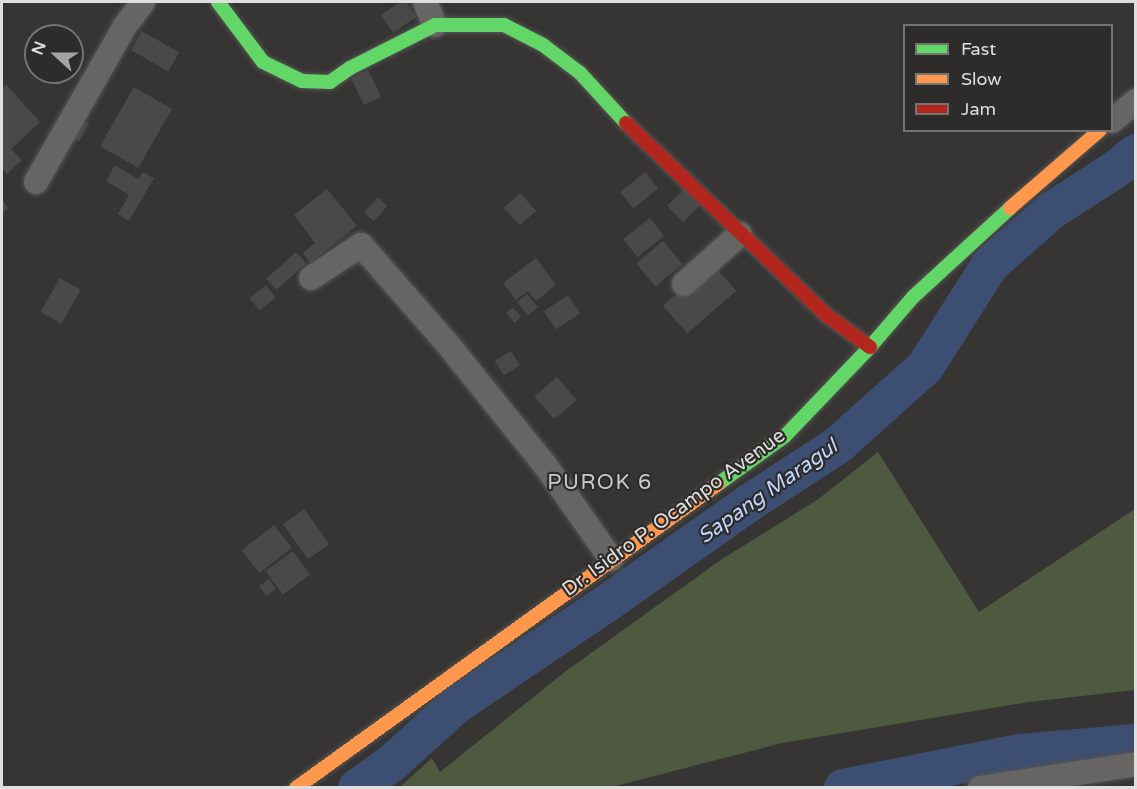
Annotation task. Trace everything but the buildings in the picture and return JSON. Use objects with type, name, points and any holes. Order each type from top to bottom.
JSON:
[{"type":"street","points":[[36,182],[125,26],[143,2]]},
{"type":"street","points":[[218,2],[263,62],[302,81],[330,82],[350,68],[435,25],[504,25],[543,45],[580,73],[612,110],[825,314],[870,347]]},
{"type":"street","points":[[425,2],[435,25]]},
{"type":"street","points":[[1113,120],[1136,101]]},
{"type":"street","name":"Dr. Isidro P. Ocampo Avenue","points":[[297,788],[610,559],[785,435],[870,347],[913,297],[976,237],[1098,132]]},
{"type":"street","points":[[684,284],[740,234]]},
{"type":"street","points":[[311,278],[361,245],[446,342],[545,465],[610,559]]},
{"type":"street","points":[[980,788],[1136,764]]},
{"type":"green space","points":[[878,452],[979,612],[1135,509],[1135,690],[1029,702],[782,743],[612,787],[400,787],[432,758],[440,772],[566,671],[722,559],[817,500]]},
{"type":"waterway","name":"Sapang Maragul","points":[[357,788],[393,762],[456,705],[603,606],[749,503],[838,445],[925,367],[990,265],[1051,211],[1116,169],[1136,153]]},
{"type":"waterway","points":[[843,788],[1019,753],[1136,743]]},
{"type":"traffic: fast","points":[[218,2],[263,62],[302,81],[330,82],[350,68],[435,25],[504,25],[543,45],[580,73],[626,123]]},
{"type":"traffic: fast","points":[[718,484],[785,436],[870,347],[913,297],[1010,208]]},
{"type":"traffic: slow","points":[[1010,208],[1098,132]]},
{"type":"traffic: slow","points":[[296,788],[718,484]]},
{"type":"traffic: jam","points":[[626,123],[825,314],[870,347]]},
{"type":"district","name":"PUROK 6","points":[[600,483]]}]
